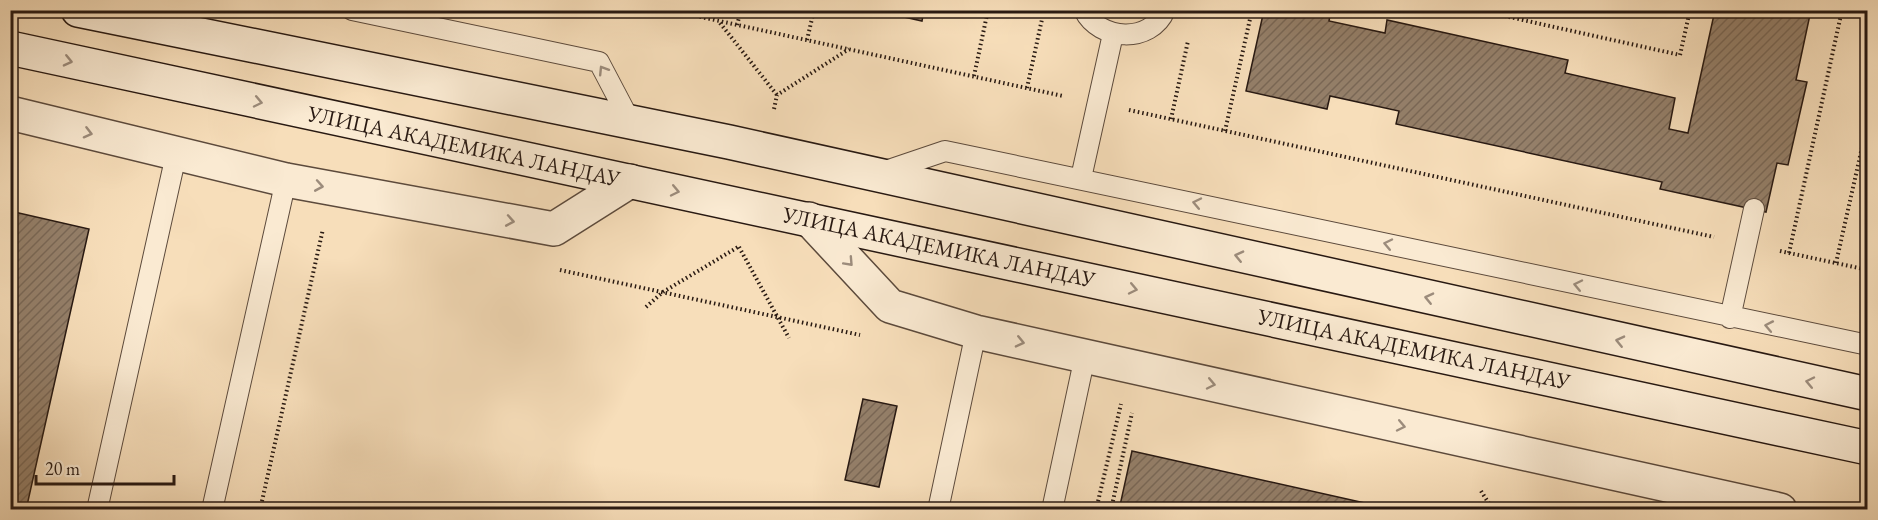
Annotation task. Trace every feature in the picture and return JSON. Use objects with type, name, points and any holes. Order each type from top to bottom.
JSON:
[{"type":"street","points":[[78,10],[630,121],[1868,394]]},
{"type":"street","name":"УЛИЦА АКАДЕМИКА ЛАНДАУ","points":[[10,48],[1868,448]]},
{"type":"street","points":[[10,113],[176,155],[283,195],[554,229],[630,181]]},
{"type":"street","points":[[809,219],[890,306],[976,332],[1082,369],[1780,510]]},
{"type":"lane","points":[[352,10],[599,62],[630,121]]},
{"type":"lane","points":[[1084,10],[1098,27],[1113,34],[1133,35],[1150,28],[1165,10]]},
{"type":"lane","points":[[1081,178],[1113,34]]},
{"type":"lane","points":[[875,175],[945,151],[1081,178],[1730,318],[1868,345]]},
{"type":"lane","points":[[97,510],[176,155]]},
{"type":"lane","points":[[212,510],[283,195]]},
{"type":"lane","points":[[1730,318],[1754,209]]},
{"type":"lane","points":[[938,510],[976,332]]},
{"type":"lane","points":[[1052,510],[1082,369]]},
{"type":"path","points":[[669,10],[1868,270]]},
{"type":"path","points":[[737,25],[741,10]]},
{"type":"path","points":[[807,40],[814,10]]},
{"type":"path","points":[[974,76],[988,10]]},
{"type":"path","points":[[1027,88],[1044,10]]},
{"type":"path","points":[[1225,131],[1252,10]]},
{"type":"path","points":[[1478,10],[1680,55],[1690,10]]},
{"type":"path","points":[[1788,253],[1842,10]]},
{"type":"path","points":[[719,22],[777,95]]},
{"type":"path","points":[[1171,119],[1190,32]]},
{"type":"path","points":[[1836,263],[1868,121]]},
{"type":"path","points":[[260,510],[325,219],[283,195]]},
{"type":"path","points":[[646,307],[663,292],[738,246]]},
{"type":"path","points":[[558,270],[870,337]]},
{"type":"path","points":[[1082,369],[1124,392],[1096,510]]},
{"type":"path","points":[[1111,510],[1132,413]]},
{"type":"path","points":[[1481,491],[1493,510]]},
{"type":"building","points":[[873,10],[924,10],[922,21]]},
{"type":"building","points":[[1264,10],[1331,10],[1329,21],[1385,33],[1387,20],[1568,60],[1565,73],[1675,98],[1669,129],[1688,133],[1715,10],[1811,10],[1796,80],[1807,82],[1788,165],[1777,163],[1766,212],[1660,189],[1662,182],[1396,124],[1399,111],[1330,96],[1327,109],[1246,91]]},
{"type":"building","points":[[10,211],[89,229],[26,510],[10,510]]},
{"type":"building","points":[[863,399],[897,406],[879,487],[845,480]]},
{"type":"building","points":[[1132,451],[1396,510],[1119,510]]}]
